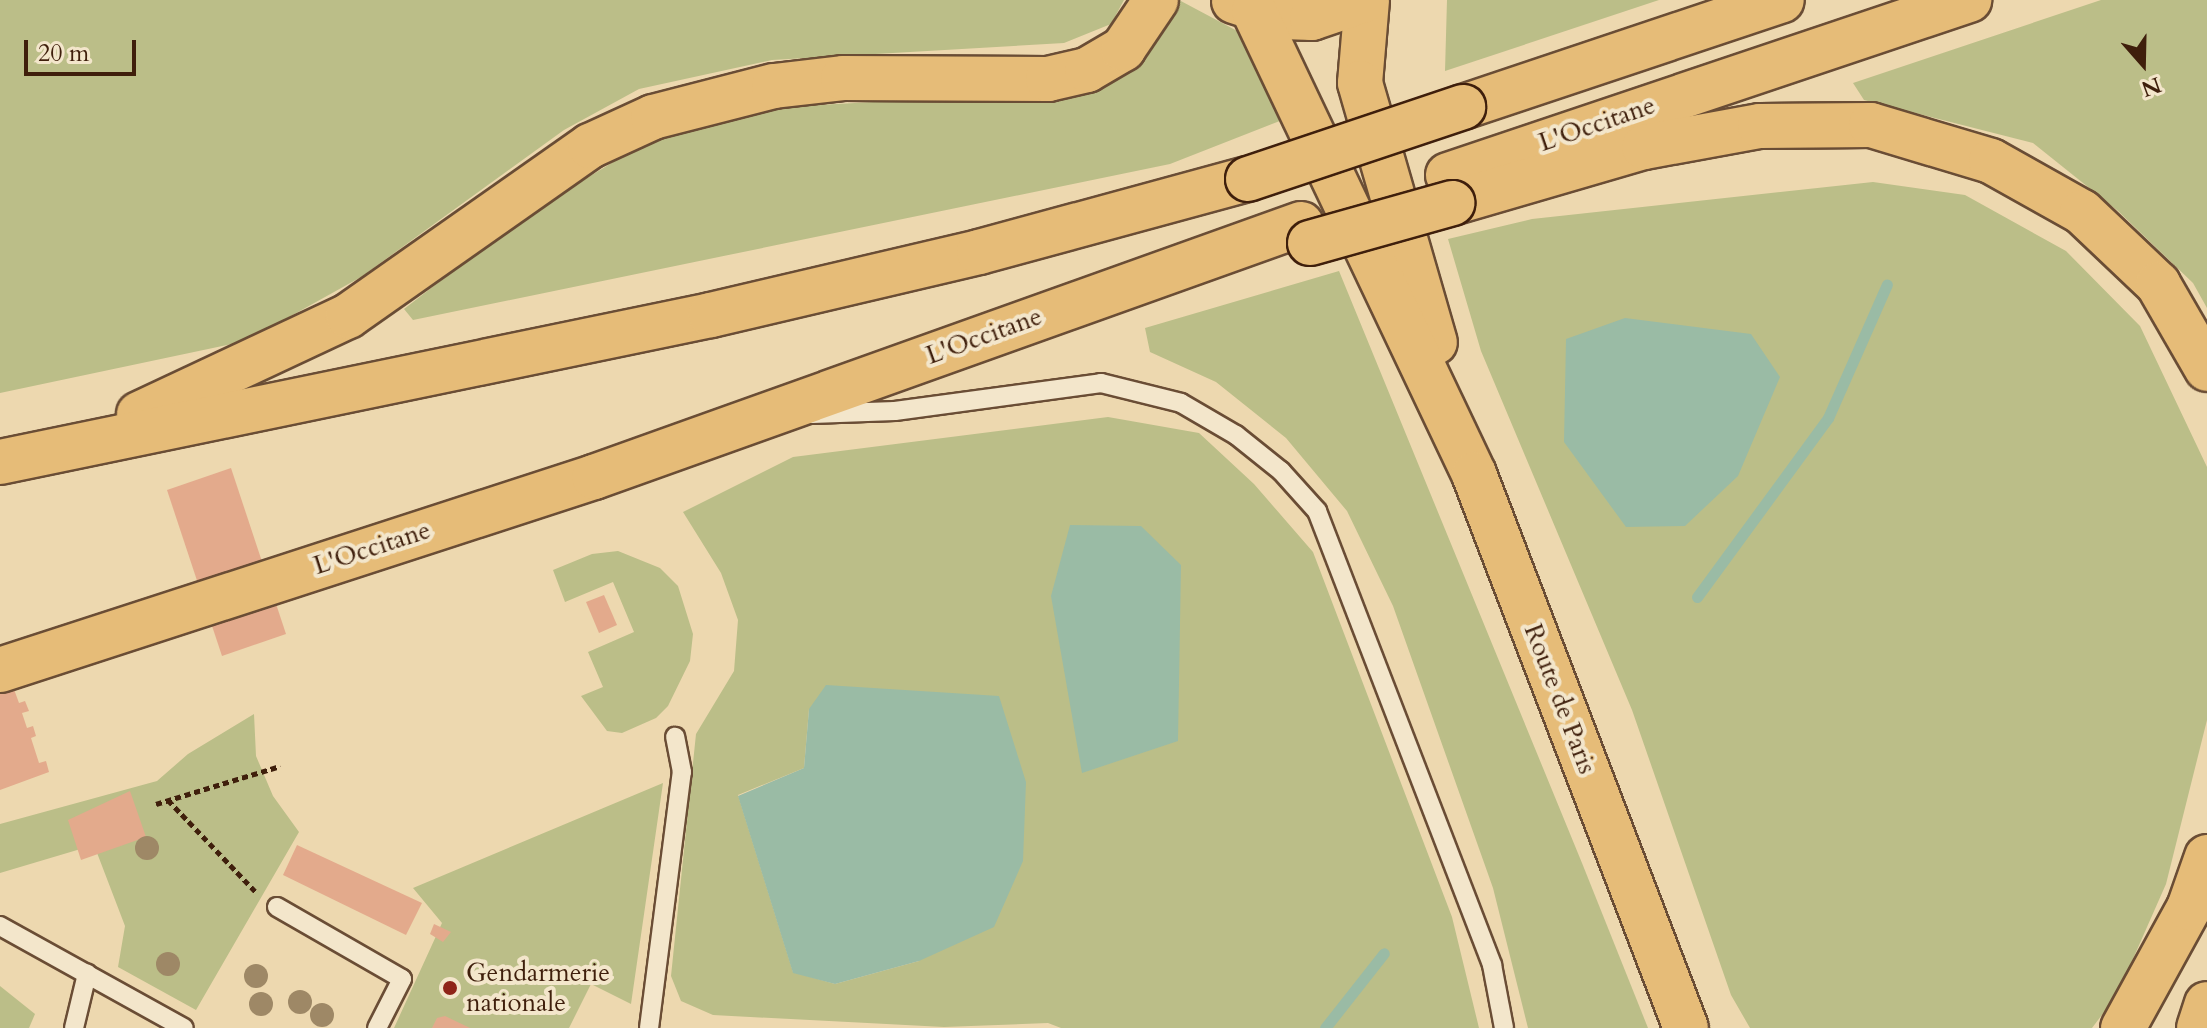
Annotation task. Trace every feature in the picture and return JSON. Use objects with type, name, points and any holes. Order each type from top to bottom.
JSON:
[{"type":"main road","points":[[77,443],[348,316],[590,146],[653,117],[774,86],[843,78],[1048,79],[1087,70],[1123,49],[1156,0]]},
{"type":"main road","points":[[1243,5],[1312,18],[1366,0],[1360,83],[1474,474]]},
{"type":"main road","points":[[0,462],[77,443],[711,315],[979,252],[1248,179],[1782,0]]},
{"type":"main road","name":"L'Occitane","points":[[0,670],[594,477],[1037,317],[1445,190],[1969,0]]},
{"type":"main road","points":[[1243,5],[1474,474]]},
{"type":"main road","points":[[1445,190],[1745,128],[1871,125],[1991,161],[2082,212],[2158,284],[2207,369]]},
{"type":"main road","name":"Route de Paris","points":[[1474,474],[1646,923]]},
{"type":"main road","points":[[2123,1028],[2189,908],[2207,857]]},
{"type":"main road","points":[[1646,923],[1686,1028]]},
{"type":"main road","points":[[1646,923],[1719,1028]]},
{"type":"main road","points":[[2199,1028],[2207,1004]]},
{"type":"lane","points":[[761,416],[895,411],[1101,383],[1181,403],[1236,435],[1270,462],[1317,511],[1492,965],[1504,1028]]},
{"type":"lane","points":[[649,1028],[682,772],[675,737]]},
{"type":"lane","points":[[277,907],[402,979],[377,1028]]},
{"type":"lane","points":[[0,926],[184,1028]]},
{"type":"lane","points":[[74,1028],[87,974]]},
{"type":"path","points":[[156,804],[280,766]]},
{"type":"path","points":[[168,800],[277,907]]},
{"type":"shaded area","points":[[0,0],[1124,0],[1111,24],[1064,43],[772,60],[639,89],[564,130],[361,277],[246,341],[0,393]]},
{"type":"shaded area","points":[[1179,0],[1256,41],[1285,119],[1170,164],[413,320],[404,309],[526,215],[633,150],[695,123],[799,106],[1004,95],[1130,62]]},
{"type":"shaded area","points":[[1447,0],[1659,0],[1445,71]]},
{"type":"shaded area","points":[[2101,0],[2207,0],[2207,308],[2193,283],[2118,211],[2033,143],[1864,100],[1853,83]]},
{"type":"shaded area","points":[[1873,182],[1965,195],[2066,251],[2140,326],[2207,467],[2207,720],[2166,884],[2117,995],[2092,1028],[1750,1028],[1731,995],[1632,710],[1481,351],[1448,239],[1532,219]]},
{"type":"shaded area","points":[[1339,271],[1648,1028],[1528,1028],[1493,888],[1393,606],[1347,511],[1286,438],[1216,382],[1150,352],[1145,328]]},
{"type":"shaded area","points":[[1625,318],[1751,334],[1780,377],[1738,476],[1685,526],[1626,527],[1564,442],[1566,339]]},
{"type":"shaded area","points":[[1108,417],[1199,433],[1254,484],[1313,552],[1452,917],[1479,1028],[1061,1028],[1048,1023],[944,1027],[713,1015],[681,1001],[671,976],[696,734],[734,671],[738,620],[721,573],[683,512],[793,457]],"holes":[[[998,696],[919,961],[835,984],[793,972],[738,795],[804,768],[809,709]]]},
{"type":"shaded area","points":[[1070,525],[1141,526],[1181,565],[1178,741],[1082,773],[1051,596]]},
{"type":"shaded area","points":[[618,551],[660,568],[678,586],[693,634],[690,661],[668,706],[656,718],[622,733],[607,731],[581,696],[603,687],[588,652],[634,632],[613,582],[565,602],[553,570],[592,554]]},
{"type":"shaded area","points":[[826,685],[999,696],[1026,782],[1023,861],[994,927],[919,961],[835,984],[793,973],[738,796],[804,768],[809,709]]},
{"type":"shaded area","points":[[254,714],[256,756],[273,796],[299,832],[196,1010],[118,967],[125,926],[94,845],[0,873],[0,824],[157,781],[188,754]]},
{"type":"shaded area","points":[[663,783],[631,1004],[591,984],[569,1028],[394,1028],[442,923],[413,888]]},
{"type":"shaded area","points":[[0,986],[35,1014],[29,1028],[0,1028]]},
{"type":"building","points":[[231,468],[286,634],[222,656],[167,490]]},
{"type":"building","points":[[604,595],[617,625],[599,633],[586,602]]},
{"type":"building","points":[[0,651],[19,703],[25,701],[29,711],[22,713],[27,728],[33,726],[36,736],[31,738],[39,763],[46,761],[49,772],[0,790]]},
{"type":"building","points":[[130,791],[146,837],[81,860],[68,820]]},
{"type":"building","points":[[297,845],[422,903],[406,935],[283,875]]},
{"type":"building","points":[[434,924],[451,932],[443,942],[430,934]]},
{"type":"building","points":[[445,1016],[470,1028],[432,1028],[437,1018]]},
{"type":"waterway","points":[[1697,597],[1828,418],[1887,284]]},
{"type":"waterway","points":[[1325,1028],[1384,953]]},
{"type":"place","name":"Gendarmerie nationale","points":[[450,988]]}]
